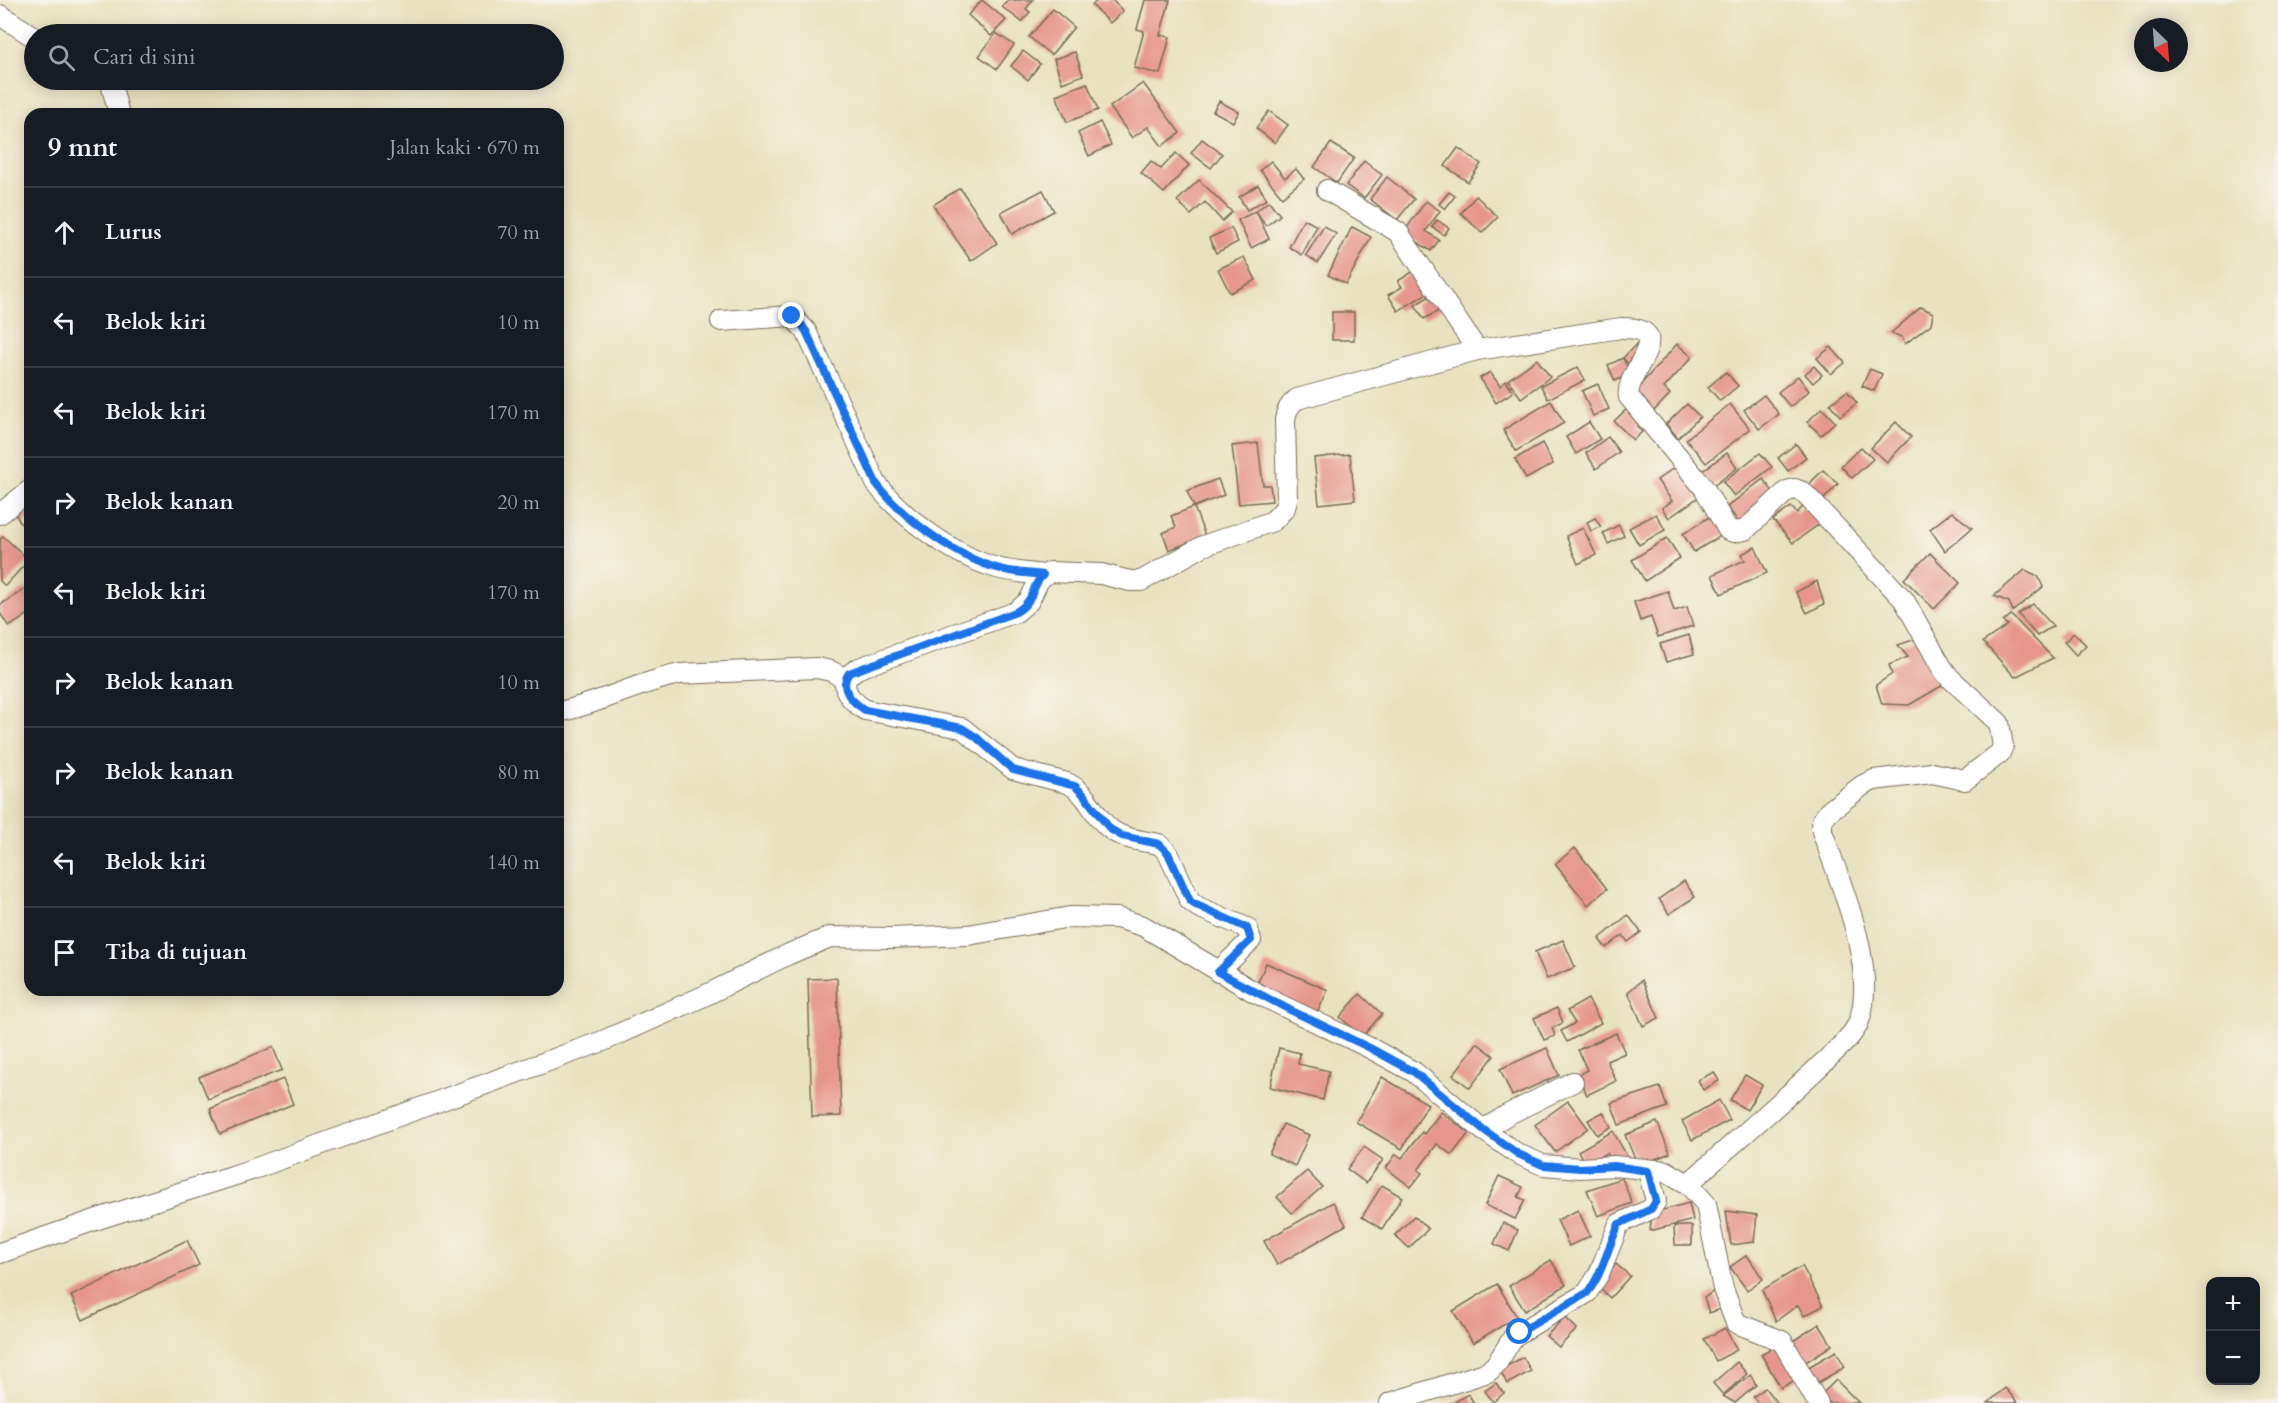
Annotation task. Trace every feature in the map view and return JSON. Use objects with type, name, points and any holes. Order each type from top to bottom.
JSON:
[{"type":"street","points":[[0,15],[24,31]]},
{"type":"street","points":[[113,90],[117,108]]},
{"type":"street","points":[[1327,190],[1398,232],[1477,350]]},
{"type":"street","points":[[721,321],[792,316],[806,331],[876,483],[888,500],[958,552],[999,569],[1043,575]]},
{"type":"street","points":[[1218,972],[1251,940],[1247,928],[1190,901],[1168,853],[1159,844],[1122,836],[1110,829],[1075,786],[1013,770],[976,737],[962,728],[865,710],[854,703],[845,687],[845,679],[849,673],[859,668],[1016,612],[1029,601],[1040,578],[1050,572],[1101,574],[1130,581],[1141,581],[1203,546],[1265,526],[1285,508],[1287,499],[1286,411],[1291,403],[1306,395],[1477,350],[1621,328],[1634,328],[1641,331],[1647,336],[1648,349],[1628,387],[1629,397],[1704,488],[1725,527],[1734,532],[1745,530],[1787,491],[1795,489],[1803,492],[1899,593],[1949,677],[1992,715],[1999,723],[2003,736],[2000,753],[1965,780],[1932,773],[1874,780],[1863,785],[1828,812],[1822,821],[1822,831],[1859,940],[1863,964],[1864,995],[1859,1021],[1850,1037],[1807,1078],[1688,1184]]},
{"type":"street","points":[[0,514],[24,495]]},
{"type":"street","points":[[564,710],[586,705],[662,677],[681,674],[818,668],[831,671],[845,679]]},
{"type":"street","points":[[0,1253],[262,1166],[603,1041],[830,937],[890,938],[968,935],[1070,917],[1117,918],[1143,926],[1218,972],[1281,1006],[1370,1048],[1414,1072],[1484,1130],[1518,1154],[1543,1165],[1580,1168],[1614,1166],[1666,1171],[1688,1184],[1706,1204],[1715,1239],[1723,1289],[1736,1323],[1782,1341],[1818,1403]]},
{"type":"street","points":[[1484,1130],[1507,1115],[1573,1082]]},
{"type":"street","points":[[1390,1403],[1488,1372],[1497,1363],[1514,1336],[1587,1293],[1599,1274],[1619,1224],[1651,1209],[1656,1201],[1648,1171]]},
{"type":"building","points":[[982,0],[1006,20],[991,36],[968,15]]},
{"type":"building","points":[[1008,0],[1033,0],[1026,9],[1030,12],[1022,22],[1002,7]]},
{"type":"building","points":[[1098,0],[1112,0],[1123,11],[1110,23],[1092,5]]},
{"type":"building","points":[[1145,0],[1170,0],[1160,35],[1170,37],[1160,74],[1134,68],[1144,31],[1137,29]]},
{"type":"building","points":[[1053,9],[1074,27],[1051,55],[1029,37]]},
{"type":"building","points":[[996,33],[1014,45],[997,69],[979,56]]},
{"type":"building","points":[[1023,51],[1040,64],[1028,80],[1011,66]]},
{"type":"building","points":[[1075,52],[1083,75],[1062,83],[1054,59]]},
{"type":"building","points":[[1087,83],[1098,110],[1067,122],[1056,95]]},
{"type":"building","points":[[1143,83],[1180,133],[1162,146],[1148,127],[1132,138],[1110,107]]},
{"type":"building","points":[[1219,101],[1239,112],[1233,122],[1213,111]]},
{"type":"building","points":[[1269,111],[1288,125],[1275,143],[1256,128]]},
{"type":"building","points":[[1100,122],[1111,145],[1089,156],[1078,133]]},
{"type":"building","points":[[1202,139],[1222,154],[1211,168],[1191,153]]},
{"type":"building","points":[[1331,143],[1354,158],[1337,183],[1314,167]]},
{"type":"building","points":[[1458,148],[1481,164],[1468,182],[1445,166]]},
{"type":"building","points":[[1176,153],[1189,165],[1164,193],[1141,173],[1151,161],[1161,169]]},
{"type":"building","points":[[1271,161],[1285,178],[1296,169],[1304,179],[1282,197],[1260,170]]},
{"type":"building","points":[[1364,161],[1382,175],[1364,198],[1346,185]]},
{"type":"building","points":[[1387,177],[1414,199],[1397,220],[1370,199]]},
{"type":"building","points":[[1199,180],[1232,212],[1222,221],[1205,202],[1191,215],[1177,201]]},
{"type":"building","points":[[1258,185],[1267,199],[1247,210],[1239,197]]},
{"type":"building","points":[[960,188],[997,243],[971,261],[933,205]]},
{"type":"building","points":[[1043,190],[1054,211],[1012,234],[1001,212]]},
{"type":"building","points":[[1449,192],[1455,196],[1445,209],[1439,204]]},
{"type":"building","points":[[1476,196],[1498,217],[1482,233],[1461,213]]},
{"type":"building","points":[[1269,201],[1280,215],[1266,226],[1256,211]]},
{"type":"building","points":[[1426,201],[1440,211],[1426,231],[1439,240],[1431,251],[1403,233]]},
{"type":"building","points":[[1256,211],[1269,239],[1251,248],[1238,220]]},
{"type":"building","points":[[1304,219],[1317,226],[1302,255],[1289,247]]},
{"type":"building","points":[[1437,220],[1449,228],[1444,235],[1432,227]]},
{"type":"building","points":[[1324,226],[1336,234],[1318,263],[1306,255]]},
{"type":"building","points":[[1352,227],[1371,237],[1346,284],[1328,275]]},
{"type":"building","points":[[1231,228],[1238,242],[1216,253],[1209,238]]},
{"type":"building","points":[[1244,257],[1256,280],[1230,293],[1218,269]]},
{"type":"building","points":[[1417,269],[1431,291],[1398,311],[1388,295],[1402,287],[1398,281]]},
{"type":"building","points":[[1433,294],[1442,309],[1424,319],[1415,305]]},
{"type":"building","points":[[1921,307],[1933,313],[1931,324],[1905,344],[1902,337],[1891,333]]},
{"type":"building","points":[[1332,312],[1354,312],[1354,340],[1332,340]]},
{"type":"building","points":[[1639,341],[1646,348],[1629,365],[1623,358]]},
{"type":"building","points":[[1677,344],[1692,357],[1664,388],[1670,394],[1654,411],[1634,392]]},
{"type":"building","points":[[1831,347],[1845,363],[1831,374],[1817,358]]},
{"type":"building","points":[[1623,358],[1630,374],[1615,381],[1608,365]]},
{"type":"building","points":[[1537,359],[1550,377],[1521,398],[1508,380]]},
{"type":"building","points":[[1814,366],[1822,375],[1813,383],[1805,374]]},
{"type":"building","points":[[1578,367],[1585,380],[1548,399],[1541,386]]},
{"type":"building","points":[[1870,369],[1882,374],[1874,391],[1862,386]]},
{"type":"building","points":[[1490,372],[1500,386],[1506,381],[1513,392],[1496,403],[1480,378]]},
{"type":"building","points":[[1726,372],[1738,386],[1720,401],[1708,387]]},
{"type":"building","points":[[1798,376],[1809,391],[1790,407],[1778,392]]},
{"type":"building","points":[[1598,384],[1609,409],[1593,416],[1582,391]]},
{"type":"building","points":[[1847,391],[1857,403],[1840,416],[1830,404]]},
{"type":"building","points":[[1764,395],[1779,414],[1759,429],[1744,410]]},
{"type":"building","points":[[1551,401],[1564,423],[1516,451],[1503,430]]},
{"type":"building","points":[[1687,404],[1700,417],[1678,438],[1666,424]]},
{"type":"building","points":[[1730,404],[1750,429],[1706,463],[1686,439]]},
{"type":"building","points":[[1630,406],[1644,420],[1637,426],[1642,432],[1633,440],[1614,421]]},
{"type":"building","points":[[1822,408],[1835,422],[1821,435],[1807,422]]},
{"type":"building","points":[[1589,422],[1600,439],[1576,454],[1566,437]]},
{"type":"building","points":[[1896,422],[1911,437],[1887,462],[1871,448]]},
{"type":"building","points":[[1608,437],[1619,452],[1596,469],[1586,453]]},
{"type":"building","points":[[1258,443],[1263,485],[1270,485],[1272,501],[1239,504],[1232,446]]},
{"type":"building","points":[[1542,443],[1553,464],[1526,479],[1515,459]]},
{"type":"building","points":[[1796,444],[1806,457],[1788,471],[1778,458]]},
{"type":"building","points":[[1861,447],[1873,459],[1852,478],[1841,466]]},
{"type":"building","points":[[1727,453],[1737,468],[1712,487],[1701,472]]},
{"type":"building","points":[[1760,453],[1772,467],[1734,496],[1723,482]]},
{"type":"building","points":[[1350,454],[1355,500],[1319,504],[1314,458]]},
{"type":"building","points":[[1678,465],[1700,496],[1669,518],[1662,508],[1672,501],[1657,480]]},
{"type":"building","points":[[1823,470],[1838,484],[1824,499],[1808,485]]},
{"type":"building","points":[[1218,479],[1224,495],[1194,507],[1187,491]]},
{"type":"building","points":[[1763,479],[1778,498],[1742,526],[1727,507]]},
{"type":"building","points":[[1814,495],[1825,520],[1793,543],[1773,520],[1791,507],[1797,513]]},
{"type":"building","points":[[24,505],[24,522],[21,524],[14,511]]},
{"type":"building","points":[[1194,507],[1205,536],[1169,550],[1163,533],[1176,527],[1171,516]]},
{"type":"building","points":[[1952,512],[1972,528],[1945,551],[1930,529]]},
{"type":"building","points":[[1715,513],[1727,532],[1694,552],[1683,534]]},
{"type":"building","points":[[1656,514],[1665,530],[1639,545],[1629,528]]},
{"type":"building","points":[[1595,518],[1601,527],[1591,531],[1587,522]]},
{"type":"building","points":[[1619,525],[1624,536],[1608,544],[1603,533]]},
{"type":"building","points":[[1583,528],[1596,555],[1578,564],[1566,536]]},
{"type":"building","points":[[3,536],[24,555],[24,565],[5,586],[0,581],[0,540]]},
{"type":"building","points":[[1667,538],[1680,558],[1645,581],[1632,560]]},
{"type":"building","points":[[1755,547],[1767,573],[1721,594],[1712,575],[1745,560],[1742,554]]},
{"type":"building","points":[[1930,553],[1960,583],[1934,609],[1904,579]]},
{"type":"building","points":[[2025,570],[2038,576],[2043,587],[2013,611],[2009,602],[1994,596]]},
{"type":"building","points":[[1817,581],[1824,604],[1807,613],[1796,592]]},
{"type":"building","points":[[24,589],[24,617],[9,627],[0,613],[0,605]]},
{"type":"building","points":[[1668,591],[1674,611],[1687,607],[1693,626],[1658,637],[1651,617],[1640,621],[1634,602]]},
{"type":"building","points":[[2033,604],[2053,626],[2037,636],[2018,614]]},
{"type":"building","points":[[2011,615],[2053,658],[2015,677],[1983,642],[2008,625],[2003,622]]},
{"type":"building","points":[[2074,633],[2086,645],[2076,655],[2064,642]]},
{"type":"building","points":[[1689,635],[1694,654],[1666,662],[1660,644]]},
{"type":"building","points":[[1919,638],[1950,681],[1909,705],[1882,704],[1876,685],[1892,674],[1889,665],[1908,657],[1898,645]]},
{"type":"building","points":[[1575,848],[1607,889],[1588,905],[1555,864]]},
{"type":"building","points":[[1684,881],[1695,897],[1669,914],[1659,899]]},
{"type":"building","points":[[1628,915],[1641,932],[1628,942],[1623,935],[1606,948],[1599,939]]},
{"type":"building","points":[[1563,940],[1575,967],[1547,979],[1535,952]]},
{"type":"building","points":[[1266,963],[1328,990],[1317,1013],[1256,987]]},
{"type":"building","points":[[837,978],[841,1116],[812,1117],[808,979]]},
{"type":"building","points":[[1642,980],[1659,1018],[1643,1026],[1628,992]]},
{"type":"building","points":[[1360,994],[1382,1014],[1362,1037],[1340,1017]]},
{"type":"building","points":[[1588,999],[1601,1023],[1567,1042],[1561,1031],[1575,1023],[1567,1011]]},
{"type":"building","points":[[1557,1008],[1563,1023],[1552,1028],[1555,1036],[1544,1040],[1534,1018]]},
{"type":"building","points":[[1616,1033],[1625,1053],[1607,1061],[1616,1081],[1587,1095],[1578,1075],[1587,1070],[1578,1050]]},
{"type":"building","points":[[1477,1043],[1494,1056],[1470,1088],[1453,1075]]},
{"type":"building","points":[[273,1047],[282,1070],[208,1099],[199,1077]]},
{"type":"building","points":[[1279,1048],[1300,1053],[1298,1064],[1329,1071],[1323,1100],[1270,1087]]},
{"type":"building","points":[[1547,1048],[1559,1075],[1512,1096],[1500,1069]]},
{"type":"building","points":[[1714,1072],[1719,1081],[1703,1090],[1698,1080]]},
{"type":"building","points":[[1745,1075],[1762,1085],[1747,1110],[1730,1100]]},
{"type":"building","points":[[1382,1077],[1428,1104],[1402,1149],[1356,1122]]},
{"type":"building","points":[[283,1079],[293,1104],[220,1134],[210,1109]]},
{"type":"building","points":[[1660,1087],[1667,1107],[1619,1125],[1611,1103]]},
{"type":"building","points":[[1719,1100],[1730,1120],[1692,1140],[1682,1121]]},
{"type":"building","points":[[1568,1101],[1588,1128],[1555,1152],[1535,1125]]},
{"type":"building","points":[[1441,1112],[1469,1133],[1452,1155],[1437,1144],[1418,1170],[1422,1173],[1411,1187],[1386,1168],[1396,1154],[1402,1158]]},
{"type":"building","points":[[1603,1112],[1611,1127],[1597,1135],[1588,1120]]},
{"type":"building","points":[[1657,1122],[1670,1153],[1638,1166],[1625,1135]]},
{"type":"building","points":[[1283,1124],[1309,1135],[1295,1166],[1269,1154]]},
{"type":"building","points":[[1613,1131],[1628,1158],[1614,1166],[1607,1153],[1585,1164],[1578,1151]]},
{"type":"building","points":[[1364,1147],[1383,1160],[1366,1183],[1347,1169]]},
{"type":"building","points":[[1307,1171],[1322,1187],[1292,1213],[1277,1197]]},
{"type":"building","points":[[1499,1176],[1523,1187],[1518,1197],[1525,1200],[1515,1219],[1485,1205]]},
{"type":"building","points":[[1622,1178],[1632,1203],[1598,1216],[1587,1190]]},
{"type":"building","points":[[1382,1185],[1402,1197],[1382,1229],[1362,1217]]},
{"type":"building","points":[[1333,1202],[1346,1225],[1277,1265],[1264,1241]]},
{"type":"building","points":[[1689,1203],[1693,1220],[1650,1231],[1652,1213]]},
{"type":"building","points":[[1578,1210],[1590,1236],[1569,1246],[1557,1220]]},
{"type":"building","points":[[1726,1211],[1757,1215],[1754,1242],[1731,1245]]},
{"type":"building","points":[[1414,1216],[1428,1229],[1409,1248],[1395,1235]]},
{"type":"building","points":[[1503,1223],[1518,1230],[1509,1251],[1494,1244]]},
{"type":"building","points":[[1674,1226],[1692,1226],[1692,1245],[1675,1245]]},
{"type":"building","points":[[187,1240],[199,1265],[83,1320],[71,1296]]},
{"type":"building","points":[[1747,1255],[1763,1279],[1747,1290],[1730,1267]]},
{"type":"building","points":[[1551,1260],[1566,1285],[1525,1311],[1509,1286]]},
{"type":"building","points":[[1616,1264],[1630,1276],[1610,1298],[1597,1286]]},
{"type":"building","points":[[1802,1266],[1823,1306],[1804,1316],[1798,1305],[1776,1321],[1762,1290]]},
{"type":"building","points":[[1497,1284],[1517,1317],[1473,1343],[1453,1311]]},
{"type":"building","points":[[1714,1291],[1720,1309],[1709,1313],[1704,1298]]},
{"type":"building","points":[[1565,1317],[1577,1329],[1559,1347],[1546,1336]]},
{"type":"building","points":[[1819,1324],[1832,1345],[1803,1364],[1790,1343]]},
{"type":"building","points":[[1725,1328],[1737,1350],[1716,1361],[1704,1339]]},
{"type":"building","points":[[1780,1343],[1799,1378],[1781,1388],[1761,1354]]},
{"type":"building","points":[[1836,1351],[1845,1367],[1819,1382],[1805,1369]]},
{"type":"building","points":[[1523,1357],[1531,1371],[1507,1384],[1500,1370]]},
{"type":"building","points":[[1737,1362],[1747,1374],[1723,1395],[1713,1383]]},
{"type":"building","points":[[1751,1375],[1756,1385],[1735,1403],[1723,1396]]},
{"type":"building","points":[[1836,1380],[1859,1403],[1829,1403],[1821,1395]]},
{"type":"building","points":[[1496,1383],[1504,1393],[1493,1402],[1485,1391]]},
{"type":"building","points":[[1765,1388],[1777,1403],[1758,1403],[1753,1397]]},
{"type":"building","points":[[2005,1388],[2018,1403],[1988,1403]]},
{"type":"building","points":[[1468,1394],[1474,1403],[1453,1403]]},
{"type":"route","points":[[792,316],[806,331],[876,483],[888,500],[958,552],[999,569],[1043,575],[1029,601],[1016,612],[849,673],[845,679],[845,687],[854,703],[865,710],[962,728],[976,737],[1013,770],[1075,786],[1110,829],[1122,836],[1159,844],[1168,853],[1190,901],[1198,907],[1247,928],[1251,940],[1218,972],[1414,1072],[1484,1130],[1518,1154],[1543,1165],[1580,1168],[1614,1166],[1648,1171],[1656,1201],[1651,1209],[1619,1224],[1592,1287],[1587,1293],[1520,1332]]}]
